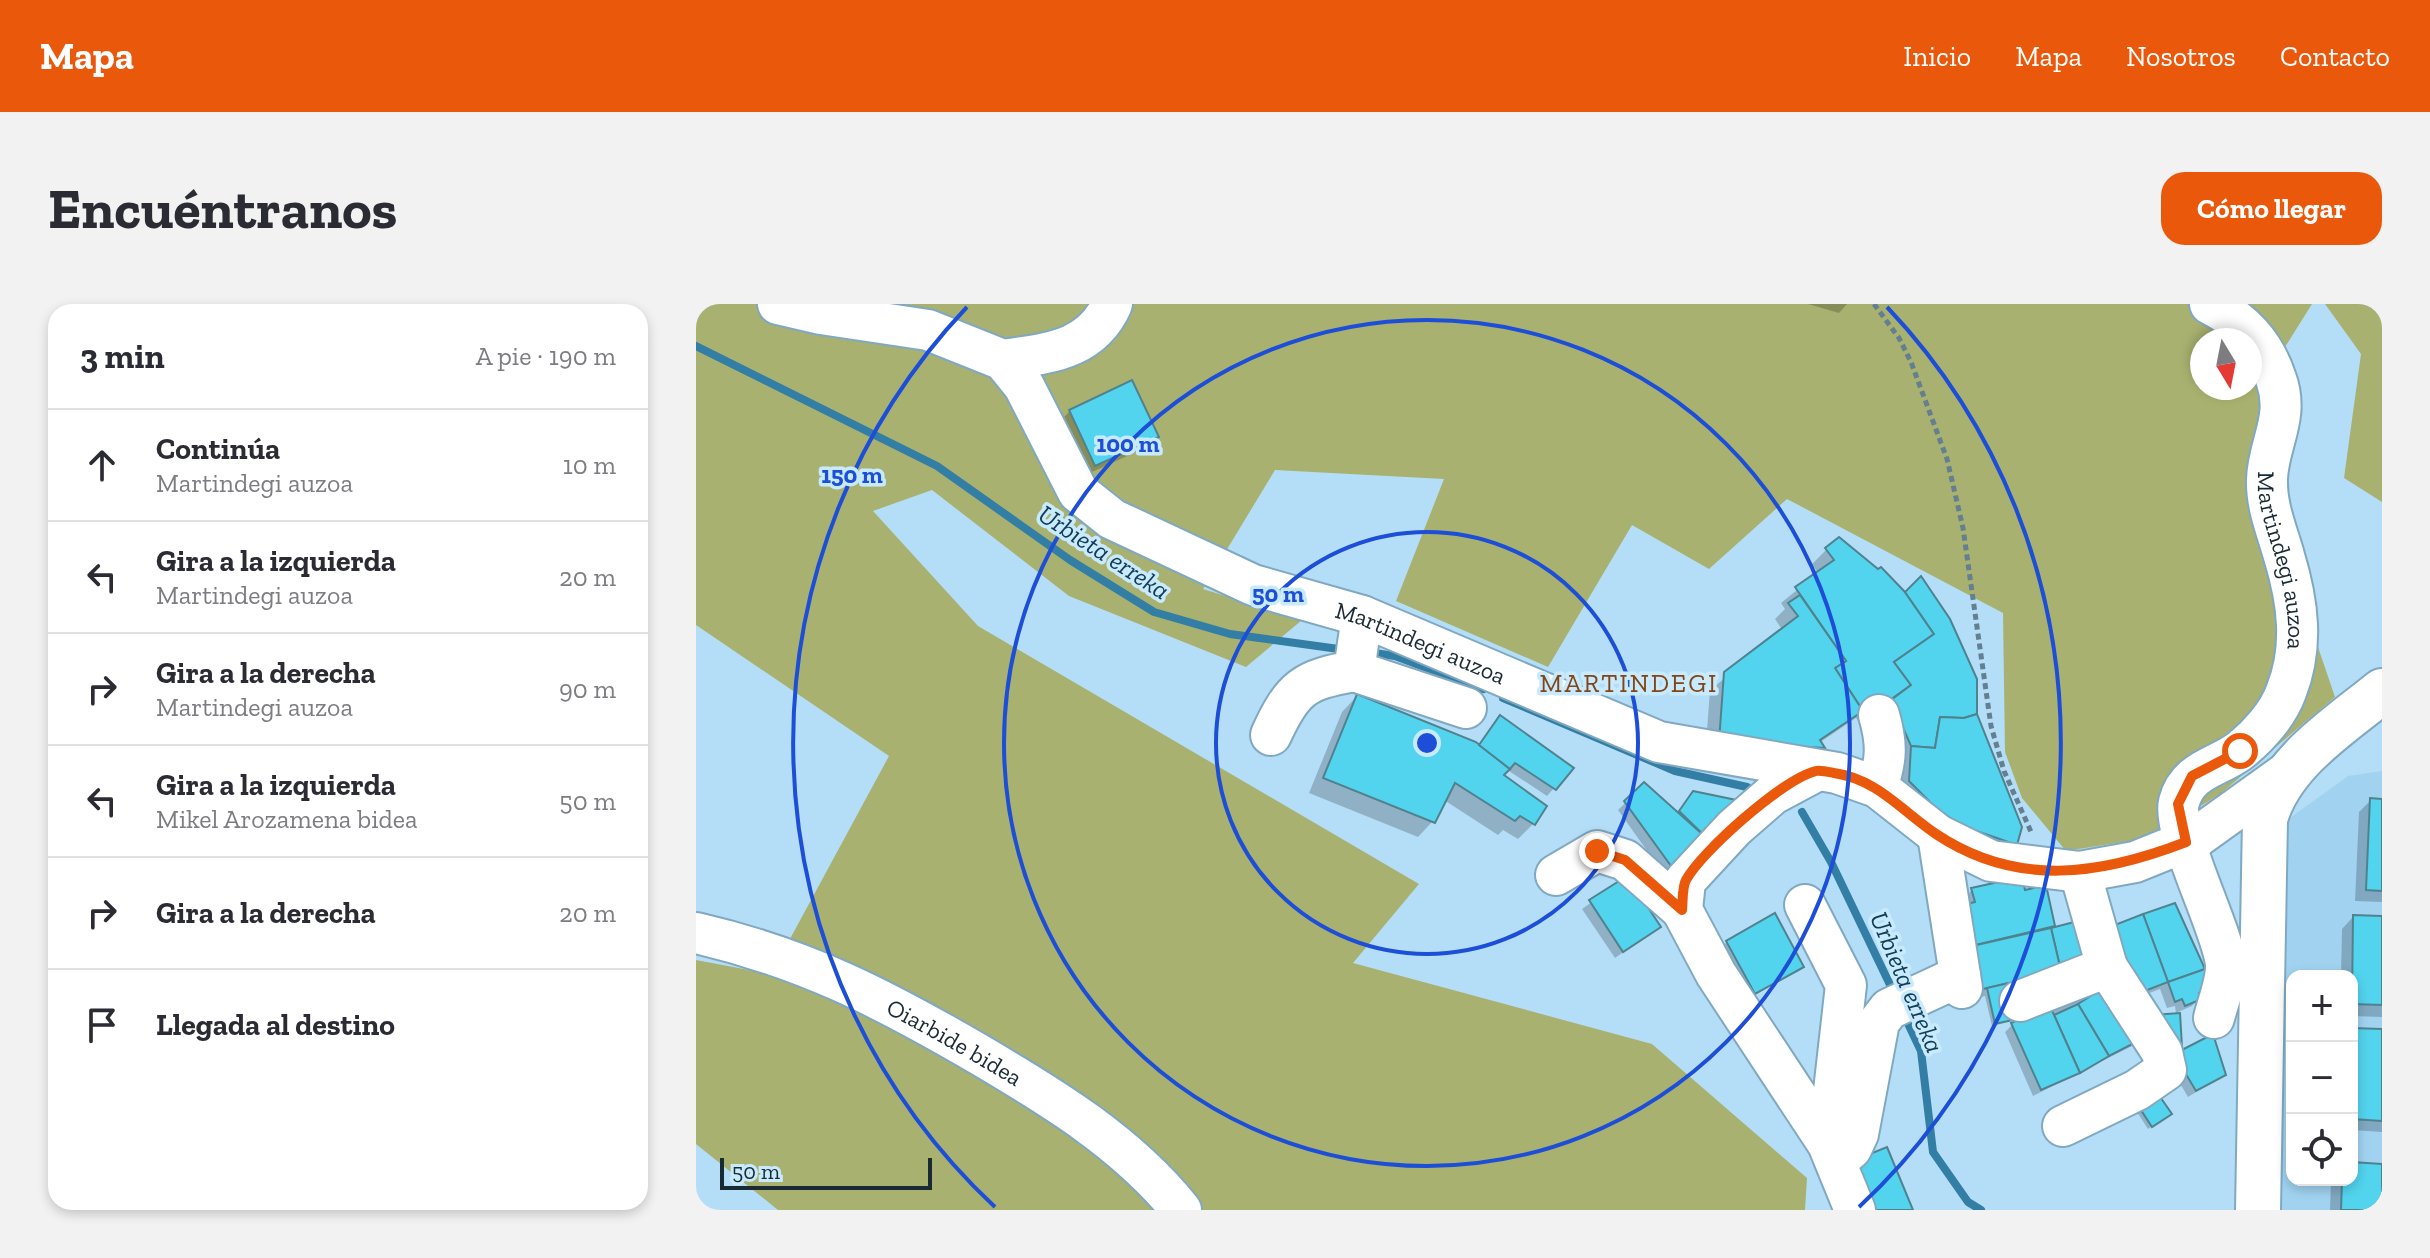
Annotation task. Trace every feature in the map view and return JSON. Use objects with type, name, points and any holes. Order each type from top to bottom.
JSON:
[{"type":"main road","points":[[2258,1210],[2258,838],[2270,801],[2289,771],[2382,691]]},
{"type":"street","points":[[778,304],[821,314],[928,330],[1003,360],[1051,353],[1094,335],[1112,304]]},
{"type":"street","name":"Martindegi auzoa","points":[[2192,840],[2178,804],[2192,776],[2240,751],[2272,717],[2286,694],[2298,656],[2298,614],[2273,522],[2267,478],[2281,423],[2277,381],[2262,348],[2238,319],[2210,304]]},
{"type":"street","name":"Martindegi auzoa","points":[[1003,360],[1024,386],[1078,492],[1112,519],[1253,585],[1357,647],[1659,742],[1837,773],[1877,787],[1938,835],[1991,861],[2066,872],[2135,862],[2192,840],[2289,771]]},
{"type":"street","points":[[1271,735],[1284,706],[1357,647],[1466,708]]},
{"type":"street","points":[[1877,787],[1885,765],[1887,742],[1879,715]]},
{"type":"street","points":[[1682,910],[1685,881],[1734,828],[1773,794],[1816,771]]},
{"type":"street","points":[[1832,1153],[1851,1149],[1858,1134],[1879,1022],[1901,1004],[1961,982],[1938,835]]},
{"type":"street","name":"Martindegi auzoa","points":[[2192,840],[2258,838]]},
{"type":"street","points":[[2192,840],[2226,965],[2214,1018]]},
{"type":"street","points":[[1556,875],[1597,851],[1625,860],[1682,910],[1716,974],[1832,1153],[1855,1210]]},
{"type":"street","points":[[2063,1126],[2137,1090],[2166,1070],[2162,1052],[2107,967],[2066,872]]},
{"type":"street","points":[[1805,905],[1846,985],[1832,1153]]},
{"type":"street","name":"Oiarbide bidea","points":[[696,933],[749,945],[813,967],[914,1017],[1088,1121],[1181,1210]]},
{"type":"street","points":[[2020,1001],[2107,967]]},
{"type":"path","points":[[1874,304],[1899,338],[1911,362],[1947,459],[1963,528],[1991,726],[2004,771],[2066,872]]},
{"type":"shaded area","points":[[2382,771],[2382,1210],[2239,1210],[2240,854],[2348,776]]},
{"type":"green space","points":[[696,304],[2312,304],[2263,382],[2306,612],[2335,697],[2220,794],[2148,838],[2066,851],[2022,798],[2005,752],[2003,613],[1787,499],[1709,569],[1632,525],[1548,667],[1396,601],[1444,479],[1275,470],[1203,589],[1302,620],[1246,667],[1069,596],[932,490],[873,511],[978,626],[1419,884],[1353,963],[1652,1044],[1807,1178],[1805,1210],[778,1210],[696,1144],[696,960],[771,974],[889,756],[696,625]]},
{"type":"green space","points":[[2325,304],[2382,304],[2382,502],[2344,478],[2361,354]]},
{"type":"building","points":[[1132,380],[1159,437],[1095,466],[1069,410]]},
{"type":"building","points":[[1839,537],[1878,569],[1881,567],[1905,592],[1934,634],[1894,662],[1911,685],[1876,710],[1863,711],[1835,668],[1846,661],[1795,587],[1834,560],[1825,548]]},
{"type":"building","points":[[1921,576],[1950,619],[1977,679],[1977,714],[1964,718],[1940,717],[1935,748],[1911,746],[1891,700],[1911,685],[1894,662],[1934,634],[1905,592]]},
{"type":"building","points":[[1800,595],[1846,661],[1835,668],[1863,711],[1820,740],[1825,748],[1719,742],[1724,672],[1798,616],[1788,603]]},
{"type":"building","points":[[1357,694],[1476,742],[1510,769],[1504,775],[1547,806],[1535,825],[1520,816],[1515,821],[1455,783],[1435,823],[1323,778]]},
{"type":"building","points":[[1977,714],[2022,827],[2017,845],[1962,826],[1936,808],[1909,781],[1911,746],[1935,748],[1940,717],[1964,718]]},
{"type":"building","points":[[1500,715],[1574,768],[1556,790],[1515,763],[1510,769],[1479,745]]},
{"type":"building","points":[[1644,782],[1711,842],[1679,877],[1624,801]]},
{"type":"building","points":[[1693,791],[1741,801],[1711,842],[1679,811]]},
{"type":"building","points":[[2370,798],[2382,799],[2382,891],[2366,890]]},
{"type":"building","points":[[1627,876],[1661,927],[1623,952],[1589,900]]},
{"type":"building","points":[[2022,877],[2025,890],[2046,885],[2055,926],[1959,949],[1950,908],[1975,902],[1971,888]]},
{"type":"building","points":[[2175,903],[2205,969],[2168,982],[2143,914]]},
{"type":"building","points":[[1775,913],[1804,967],[1755,994],[1726,941]]},
{"type":"building","points":[[2143,914],[2168,982],[2132,996],[2107,928]]},
{"type":"building","points":[[2353,915],[2382,916],[2382,1005],[2358,1004],[2358,970],[2352,970]]},
{"type":"building","points":[[2082,920],[2092,963],[2061,971],[2051,928]]},
{"type":"building","points":[[2051,928],[2061,971],[1970,992],[1959,949]]},
{"type":"building","points":[[2205,969],[2209,989],[2199,993],[2202,999],[2185,1006],[2182,999],[2175,1002],[2168,982]]},
{"type":"building","points":[[2113,982],[2146,1037],[2109,1056],[2078,1004]]},
{"type":"building","points":[[2009,983],[2017,1019],[1995,1024],[1987,988]]},
{"type":"building","points":[[2078,1004],[2109,1056],[2080,1073],[2054,1015]]},
{"type":"building","points":[[2050,1006],[2080,1073],[2041,1090],[2011,1023]]},
{"type":"building","points":[[2180,1013],[2182,1047],[2166,1048],[2153,1015]]},
{"type":"building","points":[[2358,1028],[2382,1029],[2382,1121],[2358,1119]]},
{"type":"building","points":[[2213,1034],[2226,1075],[2196,1091],[2174,1054]]},
{"type":"building","points":[[2156,1091],[2172,1114],[2152,1127],[2137,1104]]},
{"type":"building","points":[[1887,1147],[1913,1210],[1869,1210],[1850,1162]]},
{"type":"building","points":[[2358,1162],[2382,1164],[2382,1210],[2341,1210],[2342,1186],[2358,1186]]},
{"type":"waterway","name":"Urbieta erreka","points":[[696,346],[937,466],[1070,560],[1154,612],[1230,634],[1346,650]]},
{"type":"waterway","name":"Urbieta erreka","points":[[1367,652],[1395,656],[1483,689]]},
{"type":"waterway","name":"Urbieta erreka","points":[[1503,698],[1675,771],[1747,787]]},
{"type":"waterway","name":"Urbieta erreka","points":[[1802,812],[1831,862],[1894,993]]},
{"type":"waterway","name":"Urbieta erreka","points":[[1903,1013],[1921,1051],[1933,1152],[1968,1202],[1981,1210]]},
{"type":"district","name":"MARTINDEGI","points":[[1629,683]]},
{"type":"route","points":[[1597,851],[1625,860],[1682,910],[1685,881],[1734,828],[1773,794],[1816,771],[1837,773],[1877,787],[1938,835],[1991,861],[2052,871],[2080,872],[2135,862],[2186,842],[2178,804],[2192,776],[2240,751]]}]
